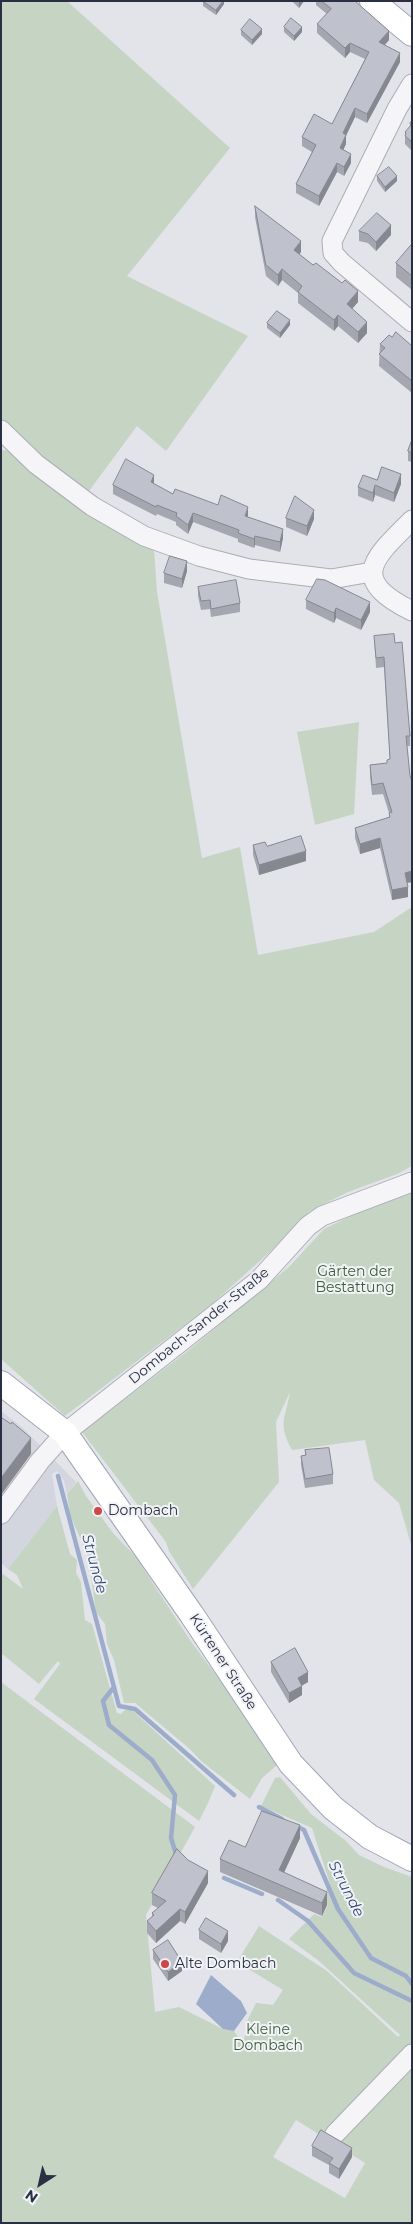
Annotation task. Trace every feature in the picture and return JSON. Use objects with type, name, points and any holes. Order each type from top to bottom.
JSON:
[{"type":"main road","points":[[372,1],[412,34]]},
{"type":"main road","name":"Kürtener Straße","points":[[1,1383],[64,1433],[192,1615],[291,1764],[333,1808],[370,1836],[412,1859]]},
{"type":"street","points":[[412,84],[397,109],[332,241],[331,248],[342,264],[412,322]]},
{"type":"street","points":[[1,430],[36,464],[92,506],[144,536],[199,556],[249,569],[331,579],[372,572]]},
{"type":"street","points":[[412,520],[376,558],[372,572],[374,579],[386,596],[412,611]]},
{"type":"street","name":"Dombach-Sander-Straße","points":[[64,1433],[259,1280],[308,1226],[322,1216],[412,1182]]},
{"type":"street","points":[[1,1514],[40,1461],[64,1433]]},
{"type":"street","points":[[335,2134],[412,2054]]},
{"type":"shaded area","points":[[1,1411],[22,1427],[76,1482],[67,1494],[64,1481],[57,1471],[52,1474],[57,1506],[8,1569],[1,1563]]},
{"type":"green space","points":[[1,1],[67,1],[230,148],[127,276],[248,336],[166,451],[137,426],[89,491],[46,465],[1,425]]},
{"type":"green space","points":[[1,450],[15,451],[107,525],[154,550],[157,592],[202,858],[240,847],[258,955],[374,932],[412,907],[412,1166],[397,1174],[348,1192],[310,1211],[273,1249],[212,1304],[65,1416],[1,1359]]},
{"type":"green space","points":[[359,722],[354,814],[315,825],[297,732]]},
{"type":"green space","name":"Gärten der Bestattung","points":[[412,1193],[412,1548],[399,1503],[374,1480],[365,1440],[292,1450],[287,1441],[284,1426],[290,1392],[276,1422],[279,1482],[193,1589],[169,1551],[166,1542],[82,1432],[189,1350],[290,1266],[324,1229],[357,1213]]},
{"type":"green space","points":[[78,1481],[86,1496],[113,1533],[135,1556],[192,1643],[228,1691],[252,1717],[283,1760],[262,1778],[250,1799],[201,1761],[191,1750],[135,1703],[124,1703],[114,1660],[107,1644],[105,1624],[96,1612],[88,1556],[70,1515],[67,1494]]},
{"type":"green space","points":[[57,1506],[70,1554],[77,1560],[76,1573],[81,1582],[85,1620],[92,1624],[117,1713],[121,1714],[125,1710],[132,1710],[215,1786],[199,1821],[34,1699],[60,1664],[58,1661],[39,1684],[1,1653],[1,1576],[3,1574],[23,1589],[17,1575],[8,1569]]},
{"type":"green space","name":"Kleine Dombach","points":[[1,1682],[195,1827],[146,1915],[155,2012],[179,2007],[223,2029],[234,2031],[245,2048],[243,2041],[248,2028],[246,2023],[256,2003],[273,2005],[283,1990],[237,1962],[259,1926],[327,1971],[398,2037],[400,2035],[319,1961],[289,1939],[314,1914],[322,1917],[328,1905],[320,1901],[330,1884],[312,1828],[261,1806],[275,1778],[280,1777],[311,1814],[346,1841],[359,1855],[412,1877],[412,2223],[1,2223]],"holes":[[[296,2120],[365,2163],[345,2198],[273,2157]]]},
{"type":"water","points":[[211,1975],[241,2001],[247,2013],[234,2031],[223,2029],[196,2004]]},
{"type":"building","points":[[203,1],[223,1],[216,10]]},
{"type":"building","points":[[322,1],[355,1],[389,31],[379,42],[400,53],[367,114],[355,108],[343,133],[346,135],[340,148],[351,154],[344,167],[337,163],[319,196],[296,184],[316,145],[302,137],[314,114],[332,124],[369,52],[350,43],[345,48],[317,24],[331,9]]},
{"type":"building","points":[[291,18],[302,27],[294,36],[284,27]]},
{"type":"building","points":[[250,19],[262,29],[252,40],[241,30]]},
{"type":"building","points":[[412,121],[412,142],[405,136],[405,132]]},
{"type":"building","points":[[389,167],[397,176],[385,187],[377,176]]},
{"type":"building","points":[[255,206],[301,241],[294,250],[313,265],[316,263],[342,283],[345,280],[358,291],[347,304],[367,322],[358,332],[338,315],[334,320],[298,292],[302,286],[282,269],[278,275],[266,265]]},
{"type":"building","points":[[377,213],[391,225],[376,242],[368,234],[359,231]]},
{"type":"building","points":[[412,244],[412,276],[396,263]]},
{"type":"building","points":[[277,311],[290,320],[280,333],[267,323]]},
{"type":"building","points":[[396,332],[412,346],[412,381],[379,354],[385,348],[380,344],[389,335],[392,337]]},
{"type":"building","points":[[412,440],[412,453],[408,451]]},
{"type":"building","points":[[126,459],[154,475],[151,482],[173,494],[175,489],[218,505],[221,495],[248,507],[245,516],[283,529],[280,542],[255,536],[254,539],[238,533],[239,530],[193,513],[188,525],[176,516],[177,513],[157,505],[156,507],[113,485]]},
{"type":"building","points":[[382,467],[401,474],[394,493],[375,485],[373,493],[358,487],[363,475],[377,480]]},
{"type":"building","points":[[295,496],[314,510],[307,526],[286,518]]},
{"type":"building","points":[[170,556],[187,561],[182,579],[164,573]]},
{"type":"building","points":[[317,579],[325,580],[370,602],[361,620],[336,608],[334,613],[306,600]]},
{"type":"building","points":[[236,580],[240,603],[211,609],[210,600],[201,601],[198,587]]},
{"type":"building","points":[[394,634],[395,643],[402,642],[410,736],[406,736],[412,781],[412,871],[405,873],[408,887],[392,890],[380,838],[360,844],[355,828],[390,817],[389,813],[392,812],[383,783],[372,785],[370,765],[387,763],[387,760],[390,759],[384,657],[376,658],[374,636]]},
{"type":"building","points":[[301,836],[306,851],[259,865],[253,845],[265,842],[267,846]]},
{"type":"building","points":[[1,1419],[11,1424],[12,1422],[31,1438],[1,1478]]},
{"type":"building","points":[[329,1448],[333,1474],[305,1479],[301,1456],[306,1455],[305,1450]]},
{"type":"building","points":[[295,1648],[308,1672],[298,1678],[302,1686],[289,1693],[271,1662]]},
{"type":"building","points":[[262,1811],[300,1825],[279,1870],[327,1892],[322,1903],[220,1859],[229,1840],[245,1847]]},
{"type":"building","points":[[177,1849],[188,1860],[208,1871],[185,1912],[180,1909],[156,1931],[147,1921],[154,1915],[152,1913],[166,1901],[152,1893]]},
{"type":"building","points":[[206,1918],[228,1931],[221,1944],[199,1930]]},
{"type":"building","points":[[168,1940],[182,1962],[168,1972],[153,1950]]},
{"type":"building","points":[[321,2130],[352,2148],[339,2169],[329,2163],[333,2158],[312,2146]]},
{"type":"waterway","name":"Strunde","points":[[58,1476],[119,1706],[135,1709],[234,1795]]},
{"type":"waterway","name":"Strunde","points":[[114,1687],[103,1701],[109,1725],[152,1760],[175,1795],[171,1838],[177,1857]]},
{"type":"waterway","name":"Strunde","points":[[259,1807],[282,1819]]},
{"type":"waterway","name":"Strunde","points":[[296,1826],[304,1830],[338,1909],[371,1958],[406,1976],[412,1984]]},
{"type":"waterway","name":"Strunde","points":[[224,1878],[262,1894]]},
{"type":"waterway","name":"Strunde","points":[[278,1900],[308,1921],[354,1973],[412,2001]]},
{"type":"place","name":"Dombach","points":[[98,1511]]},
{"type":"place","name":"Alte Dombach","points":[[165,1964]]}]
